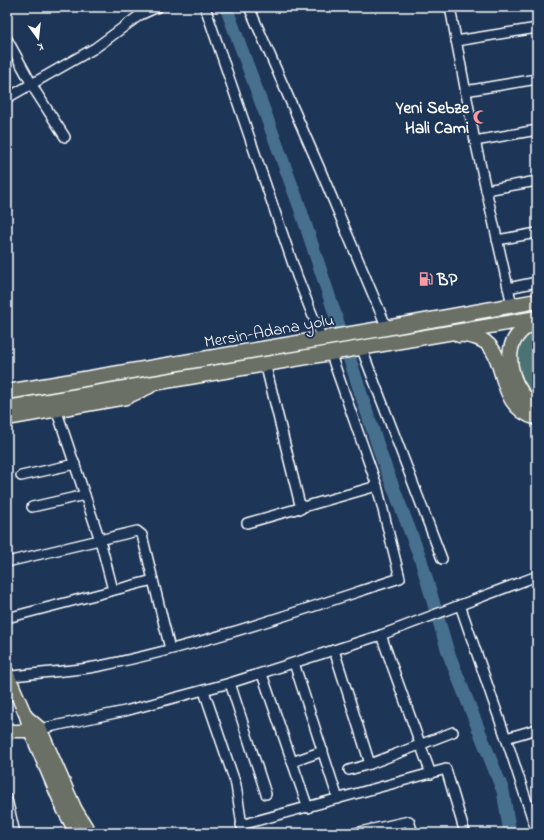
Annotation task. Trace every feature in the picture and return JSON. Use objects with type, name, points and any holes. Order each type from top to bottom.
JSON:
[{"type":"highway","name":"Mersin-Adana yolu","points":[[7,392],[387,328],[537,301]]},
{"type":"highway","name":"Mersin-Adana yolu","points":[[7,408],[537,318]]},
{"type":"highway","points":[[537,322],[526,327],[516,336],[510,349],[515,382],[521,393],[531,403],[537,406]]},
{"type":"highway","points":[[366,346],[462,334],[478,338],[490,345],[496,354],[509,396],[518,407],[529,416],[537,418]]},
{"type":"main road","points":[[7,386],[103,370],[164,366]]},
{"type":"main road","points":[[7,418],[126,398],[166,380]]},
{"type":"main road","points":[[8,675],[26,716],[90,833]]},
{"type":"main road","points":[[9,733],[35,730]]},
{"type":"main road","points":[[35,730],[64,811],[76,833]]},
{"type":"street","points":[[7,98],[96,48],[140,15],[158,7]]},
{"type":"street","points":[[205,7],[297,276],[322,339]]},
{"type":"street","points":[[249,7],[320,169],[387,328]]},
{"type":"street","points":[[450,7],[475,141],[512,305]]},
{"type":"street","points":[[456,41],[537,28]]},
{"type":"street","points":[[7,39],[32,84],[65,137]]},
{"type":"street","points":[[465,91],[537,79]]},
{"type":"street","points":[[475,141],[537,130]]},
{"type":"street","points":[[486,190],[537,181]]},
{"type":"street","points":[[497,240],[537,233]]},
{"type":"street","points":[[508,288],[537,282]]},
{"type":"street","points":[[366,346],[442,559]]},
{"type":"street","points":[[8,675],[99,666],[170,650],[283,616],[400,578],[377,486],[330,352]]},
{"type":"street","points":[[265,363],[301,508]]},
{"type":"street","points":[[56,409],[100,540],[113,590]]},
{"type":"street","points":[[21,476],[75,464]]},
{"type":"street","points":[[247,523],[377,486]]},
{"type":"street","points":[[32,507],[85,495]]},
{"type":"street","points":[[7,562],[137,531],[142,535],[170,650]]},
{"type":"street","points":[[35,730],[125,712],[262,674],[381,635],[537,576]]},
{"type":"street","points":[[7,618],[153,580]]},
{"type":"street","points":[[460,605],[537,833]]},
{"type":"street","points":[[381,635],[431,774]]},
{"type":"street","points":[[334,650],[370,764]]},
{"type":"street","points":[[294,663],[338,799]]},
{"type":"street","points":[[262,674],[308,808]]},
{"type":"street","points":[[230,683],[266,794]]},
{"type":"street","points":[[204,691],[236,785],[242,829],[338,799],[446,769],[465,833]]},
{"type":"street","points":[[506,738],[537,729]]},
{"type":"street","points":[[350,770],[370,764],[453,732]]},
{"type":"street","points":[[292,762],[323,751]]},
{"type":"street","points":[[7,799],[15,833]]},
{"type":"street","points":[[355,833],[409,821],[413,833]]},
{"type":"green space","points":[[537,330],[537,398],[529,392],[520,378],[516,362],[516,345],[527,332]]},
{"type":"waterway","points":[[226,7],[299,205],[339,326]]},
{"type":"waterway","points":[[350,360],[382,458],[420,557],[448,652],[503,791],[510,833]]},
{"type":"place","name":"Yeni Sebze Hali Cami","points":[[480,117]]},
{"type":"place","name":"BP","points":[[426,279]]}]
